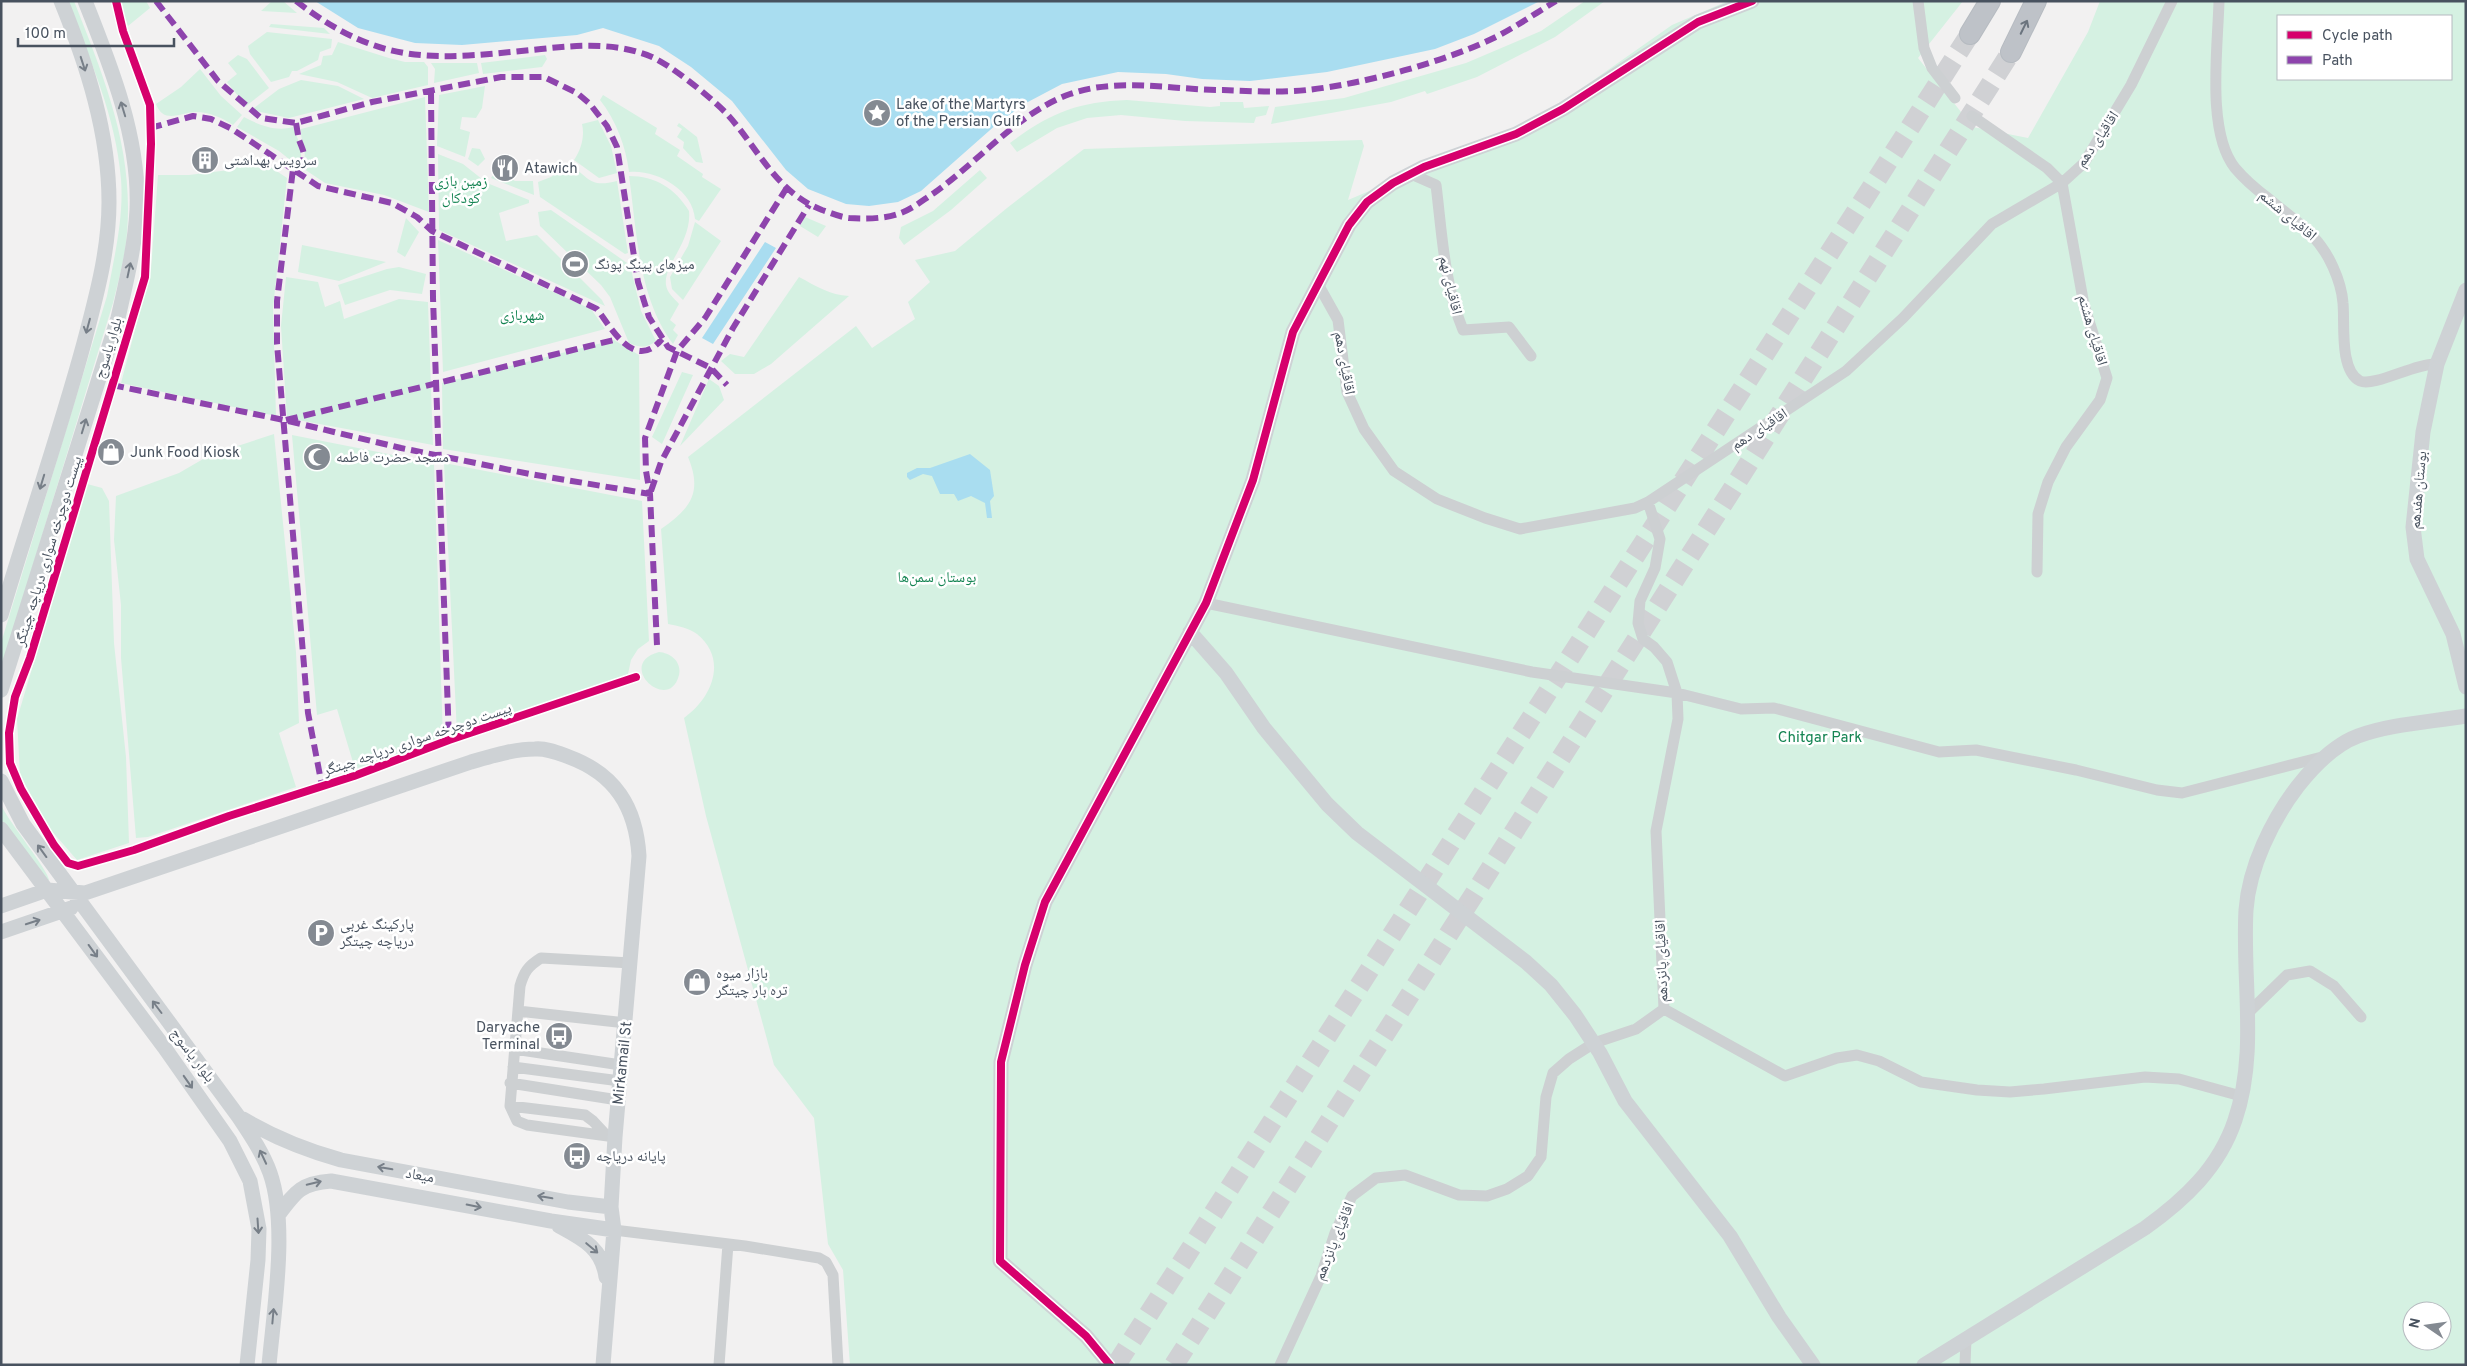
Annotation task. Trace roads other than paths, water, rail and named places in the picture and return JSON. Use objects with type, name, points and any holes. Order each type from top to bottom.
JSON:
[{"type":"highway","points":[[1970,34],[1990,1]]},
{"type":"highway","points":[[2011,52],[2036,1]]},
{"type":"street","name":"بلوار یاسوج","points":[[1,615],[75,374],[103,268],[108,220],[104,138],[93,95],[61,1]]},
{"type":"street","name":"بلوار یاسوج","points":[[1,690],[118,318],[130,267],[137,210],[136,181],[130,132],[85,1]]},
{"type":"street","points":[[1110,1365],[1086,1336],[1000,1261],[1001,1062],[1025,965],[1045,902],[1206,603],[1253,480],[1293,332],[1319,286],[1349,225],[1367,202],[1411,174],[1516,134],[1564,109],[1698,22],[1752,1]]},
{"type":"street","points":[[1918,1],[1924,48],[1932,68],[1955,98]]},
{"type":"street","name":"اقاقیای دهم","points":[[1319,286],[1338,320],[1347,392],[1364,429],[1394,471],[1401,476],[1437,499],[1485,518],[1520,529],[1635,508],[1648,502],[1846,372],[1903,318],[1992,224],[2062,183],[2084,163],[2131,85],[2172,1]]},
{"type":"street","name":"اقاقیای ششم","points":[[2219,1],[2216,103],[2225,148],[2234,167],[2247,181],[2322,244],[2340,284],[2343,302],[2346,358],[2351,373],[2361,381],[2372,382],[2425,364],[2437,364]]},
{"type":"street","points":[[1972,116],[2047,168],[2062,183]]},
{"type":"street","name":"اقاقیای نهم","points":[[1411,174],[1436,185],[1440,233],[1456,313],[1463,330],[1509,327],[1531,356]]},
{"type":"street","name":"اقاقیای هشتم","points":[[2037,572],[2038,514],[2048,482],[2066,447],[2100,400],[2107,378],[2084,305],[2062,183]]},
{"type":"street","name":"بوستان هفدهم","points":[[2466,290],[2437,364],[2423,432],[2413,527],[2417,559],[2453,634],[2466,686]]},
{"type":"street","name":"اقاقیای پانزدهم","points":[[1280,1365],[1307,1308],[1352,1196],[1376,1178],[1405,1175],[1459,1195],[1487,1196],[1507,1189],[1528,1176],[1541,1157],[1546,1097],[1553,1073],[1569,1058],[1594,1044],[1636,1028],[1664,1009],[1656,831],[1678,719],[1677,694],[1668,662],[1643,639],[1638,623],[1640,601],[1655,568],[1660,539],[1648,502]]},
{"type":"street","points":[[1206,603],[1532,672],[1677,694],[1741,709],[1774,708],[1939,752],[1976,750],[2076,770],[2157,790],[2182,793],[2327,755]]},
{"type":"street","points":[[1190,632],[1226,673],[1264,728],[1327,804],[1357,833],[1526,962],[1551,985],[1594,1044],[1626,1101],[1730,1236],[1779,1318],[1813,1365]]},
{"type":"street","points":[[1924,1365],[2051,1288],[2144,1228],[2177,1204],[2200,1182],[2220,1152],[2235,1121],[2241,1096],[2246,1059],[2248,1014],[2246,909],[2253,877],[2266,841],[2284,805],[2304,779],[2327,755],[2357,736],[2466,716]]},
{"type":"street","name":"Mirkamail St","points":[[1,932],[64,911],[79,896],[471,762],[513,751],[536,748],[554,751],[584,762],[601,772],[620,793],[638,835],[639,856],[626,1023],[618,1100],[611,1136],[611,1207],[614,1230],[610,1300],[603,1365]]},
{"type":"street","name":"بلوار یاسوج","points":[[1,781],[23,824],[79,896],[258,1146],[270,1173],[279,1214],[269,1365]]},
{"type":"street","name":"بلوار یاسوج","points":[[1,829],[64,911],[230,1141],[250,1181],[259,1229],[258,1260],[247,1365]]},
{"type":"street","points":[[1,906],[47,890],[79,896]]},
{"type":"street","points":[[611,1136],[527,1125],[517,1121],[510,1106],[510,1083],[520,986],[524,971],[540,958],[631,963]]},
{"type":"street","points":[[2248,1014],[2287,975],[2310,971],[2334,986],[2361,1017]]},
{"type":"street","points":[[1664,1009],[1786,1076],[1837,1058],[1857,1055],[1879,1061],[1921,1082],[1977,1090],[2010,1092],[2145,1077],[2179,1079],[2241,1096]]},
{"type":"street","points":[[518,1011],[626,1023]]},
{"type":"street","points":[[514,1049],[621,1064]]},
{"type":"street","points":[[513,1067],[620,1081]]},
{"type":"street","points":[[510,1083],[618,1100]]},
{"type":"street","points":[[510,1106],[585,1115],[611,1136]]},
{"type":"street","name":"میعاد","points":[[238,1116],[272,1136],[296,1147],[341,1160],[568,1202],[611,1207]]},
{"type":"street","name":"میعاد","points":[[279,1214],[294,1194],[305,1186],[331,1181],[551,1221],[614,1230]]},
{"type":"street","points":[[551,1221],[564,1220],[570,1216],[568,1202]]},
{"type":"street","points":[[551,1221],[579,1238],[599,1254],[604,1265],[610,1300]]},
{"type":"street","points":[[614,1230],[728,1244],[819,1258],[826,1262],[833,1275],[838,1365]]},
{"type":"street","points":[[719,1365],[728,1244]]},
{"type":"street","points":[[1965,1365],[1966,1338]]},
{"type":"water","name":"Lake of the Martyrs of the Persian Gulf","points":[[315,1],[1540,1],[1474,34],[1435,49],[1327,72],[1250,81],[1118,72],[1062,84],[1026,103],[998,123],[921,191],[898,202],[869,206],[846,204],[808,189],[786,170],[732,101],[691,67],[659,46],[603,28],[577,35],[462,45],[415,43],[358,28]]},
{"type":"water","points":[[765,242],[776,248],[713,344],[702,338]]},
{"type":"water","points":[[970,454],[990,470],[994,496],[990,501],[992,518],[987,518],[985,503],[971,496],[958,501],[954,494],[940,494],[932,476],[923,474],[910,480],[907,477],[907,473],[917,468],[930,468]]},
{"type":"tunnel","points":[[1116,1365],[1970,34]]},
{"type":"tunnel","points":[[1174,1365],[2011,52]]},
{"type":"place","name":"Lake of the Martyrs of the Persian Gulf","points":[[877,113]]},
{"type":"place","name":"سرویس بهداشتی","points":[[205,160]]},
{"type":"place","name":"Atawich","points":[[505,168]]},
{"type":"place","name":"میزهای پینگ پونگ","points":[[575,264]]},
{"type":"place","name":"Junk Food Kiosk","points":[[111,452]]},
{"type":"place","name":"مسجد حضرت فاطمه","points":[[317,457]]},
{"type":"place","name":"پارکینگ غربی دریاچه چیتگر","points":[[321,933]]},
{"type":"place","name":"بازار میوه تره بار چیتگر","points":[[697,982]]},
{"type":"place","name":"Daryache Terminal","points":[[559,1036]]},
{"type":"place","name":"پایانه دریاچه","points":[[577,1156]]},
{"type":"park label","name":"زمین بازی کودکان","points":[[461,190]]},
{"type":"park label","name":"شهربازی","points":[[522,315]]},
{"type":"park label","name":"بوستان سمن‌ها","points":[[937,577]]},
{"type":"park label","name":"Chitgar Park","points":[[1820,737]]}]
